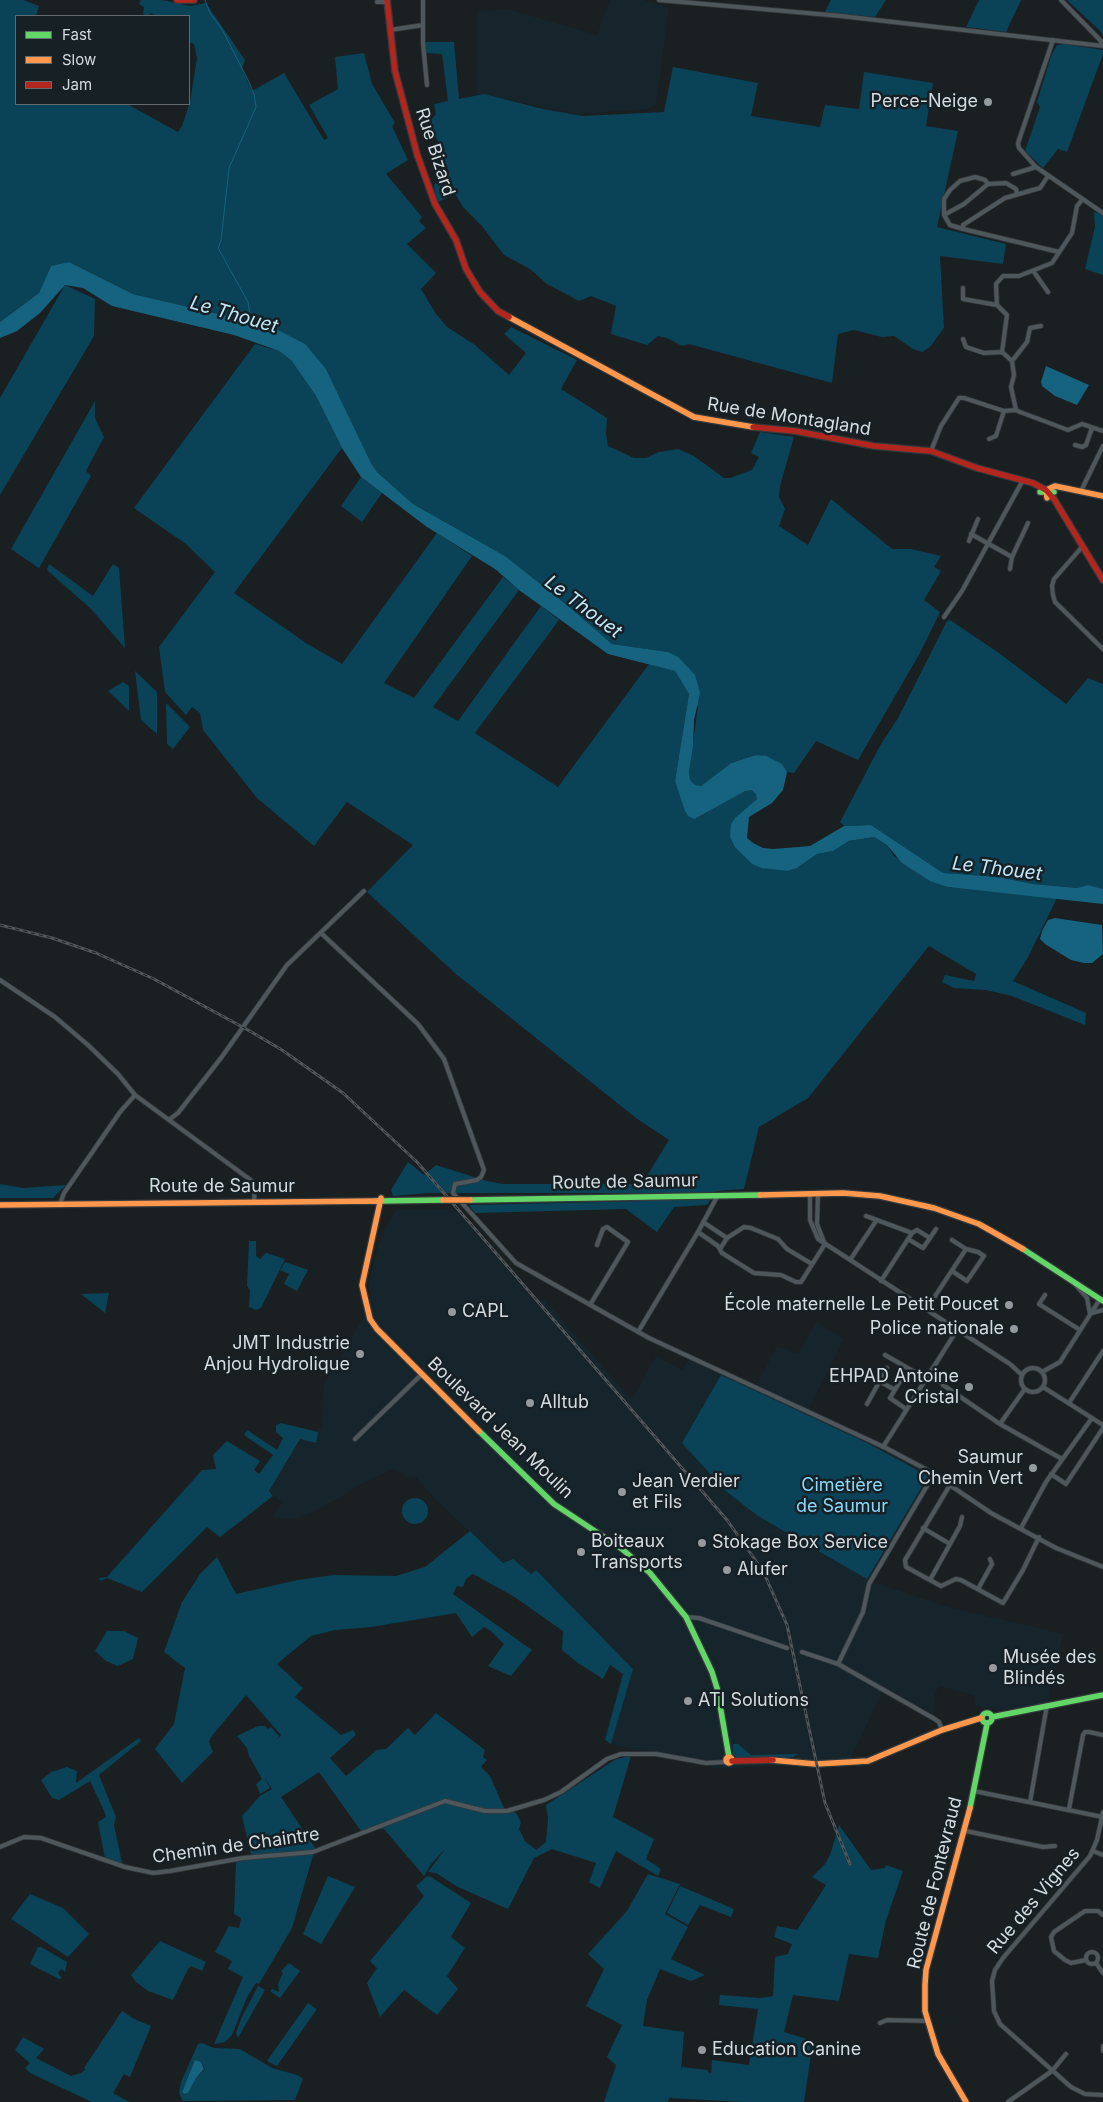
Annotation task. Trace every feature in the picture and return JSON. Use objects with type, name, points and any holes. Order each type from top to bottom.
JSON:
[{"type":"street","points":[[177,0],[194,0]]},
{"type":"street","points":[[423,0],[427,85]]},
{"type":"street","points":[[659,0],[841,16],[1102,46],[1101,41],[1061,0]]},
{"type":"street","points":[[377,2],[387,1]]},
{"type":"street","name":"Rue Bizard","points":[[387,1],[395,72],[417,154],[435,204],[456,240],[466,269],[488,301]]},
{"type":"street","points":[[390,30],[423,25]]},
{"type":"street","points":[[1052,40],[1018,143],[1020,151],[1048,176],[1103,213]]},
{"type":"street","points":[[1013,174],[1036,167]]},
{"type":"street","points":[[963,229],[963,225],[1017,193],[1040,188],[1048,176]]},
{"type":"street","points":[[988,184],[985,180],[975,177],[960,181],[950,190],[944,199],[944,215],[950,225],[1059,252]]},
{"type":"street","points":[[944,215],[964,204],[988,184],[1006,183],[1016,188],[1017,193]]},
{"type":"street","points":[[997,305],[996,284],[1003,276],[1009,278],[1034,272],[1052,263],[1072,233],[1078,206],[1082,200]]},
{"type":"street","points":[[1034,272],[1048,292]]},
{"type":"street","points":[[963,288],[964,299],[997,305],[1007,315],[1002,352]]},
{"type":"street","name":"Rue de Montagland","points":[[488,301],[512,320],[598,364],[694,417],[751,427],[795,431],[874,446],[931,451],[978,468],[1033,483],[1047,493],[1055,486],[1103,496]]},
{"type":"street","points":[[1012,361],[1027,342],[1030,328],[1041,326]]},
{"type":"street","points":[[964,339],[966,347],[984,353],[1002,352],[1012,361],[1014,375],[1011,387],[1016,410]]},
{"type":"street","points":[[931,451],[941,426],[959,398],[1004,411],[1016,410],[1068,430],[1082,424],[1103,431]]},
{"type":"street","points":[[989,439],[996,436],[1004,411]]},
{"type":"street","points":[[1074,445],[1082,447],[1086,445],[1092,428]]},
{"type":"street","points":[[1078,491],[1103,446]]},
{"type":"street","points":[[944,616],[962,591],[1023,480]]},
{"type":"street","points":[[1047,493],[1103,580]]},
{"type":"street","points":[[969,541],[978,519]]},
{"type":"street","points":[[1010,569],[1012,557],[1028,523]]},
{"type":"street","points":[[971,534],[1012,557]]},
{"type":"street","points":[[1082,547],[1054,579],[1052,586],[1053,595],[1055,602],[1103,649]]},
{"type":"street","points":[[170,1119],[178,1113],[221,1058],[287,965],[322,934],[364,891]]},
{"type":"street","points":[[322,934],[410,1016],[426,1033],[444,1059],[484,1170],[477,1180],[455,1184],[453,1193],[523,1269],[638,1332],[883,1447],[934,1474],[991,1513],[1039,1537],[1056,1548],[1103,1567]]},
{"type":"street","points":[[0,980],[55,1017],[82,1040],[118,1074],[135,1095],[252,1181],[255,1185],[254,1200]]},
{"type":"street","points":[[60,1202],[120,1112],[135,1095]]},
{"type":"street","points":[[810,1194],[811,1226],[818,1239],[1022,1375]]},
{"type":"street","name":"Route de Saumur","points":[[0,1204],[254,1200],[470,1200],[810,1194],[880,1196],[949,1212],[994,1232],[1102,1300]]},
{"type":"street","points":[[818,1194],[817,1224],[825,1244]]},
{"type":"street","points":[[638,1332],[718,1195]]},
{"type":"street","name":"Boulevard Jean Moulin","points":[[381,1200],[362,1285],[364,1303],[370,1319],[377,1329],[545,1497],[622,1549],[650,1573],[686,1617],[705,1655],[717,1688],[729,1760]]},
{"type":"street","points":[[866,1216],[912,1233]]},
{"type":"street","points":[[850,1260],[876,1221]]},
{"type":"street","points":[[703,1222],[727,1238]]},
{"type":"street","points":[[720,1249],[727,1238],[744,1227],[751,1228],[778,1239],[787,1249],[812,1264]]},
{"type":"street","points":[[590,1305],[628,1242],[607,1228],[603,1229],[600,1233],[597,1245]]},
{"type":"street","points":[[908,1239],[923,1248],[936,1229]]},
{"type":"street","points":[[881,1280],[912,1233],[917,1230],[930,1238]]},
{"type":"street","points":[[698,1232],[754,1273],[781,1275],[796,1282],[801,1282],[825,1244]]},
{"type":"street","points":[[952,1240],[966,1249],[978,1252],[984,1256],[967,1281],[952,1271]]},
{"type":"street","points":[[926,1310],[966,1249]]},
{"type":"street","points":[[1072,1280],[1087,1298],[1090,1314]]},
{"type":"street","points":[[1045,1295],[1039,1304],[1080,1330]]},
{"type":"street","points":[[1043,1388],[1032,1393],[1024,1390],[1020,1382],[1022,1375],[1031,1368],[1042,1372],[1060,1362],[1090,1314],[1102,1300]]},
{"type":"street","points":[[1090,1314],[1103,1310]]},
{"type":"street","points":[[883,1447],[957,1330]]},
{"type":"street","points":[[1070,1403],[1103,1352]]},
{"type":"street","points":[[885,1355],[925,1378]]},
{"type":"street","points":[[867,1404],[886,1368]]},
{"type":"street","points":[[929,1372],[939,1379],[943,1386],[1000,1424],[1062,1459]]},
{"type":"street","points":[[1042,1372],[1045,1380],[1043,1388]]},
{"type":"street","points":[[356,1439],[422,1374]]},
{"type":"street","points":[[902,1378],[890,1398],[906,1410]]},
{"type":"street","points":[[879,1381],[895,1390]]},
{"type":"street","points":[[1043,1388],[1070,1403],[1103,1426],[1066,1484],[1051,1474]]},
{"type":"street","points":[[1000,1424],[1024,1390]]},
{"type":"street","points":[[1021,1528],[1051,1474],[1092,1418]]},
{"type":"street","points":[[838,1664],[864,1612],[869,1584],[934,1474]]},
{"type":"street","points":[[950,1484],[904,1564],[930,1580],[944,1586],[958,1579],[1000,1602],[1006,1601],[1039,1537]]},
{"type":"street","points":[[930,1580],[950,1544],[962,1517]]},
{"type":"street","points":[[923,1528],[950,1544]]},
{"type":"street","points":[[978,1589],[992,1564],[990,1559]]},
{"type":"street","points":[[686,1617],[698,1618],[787,1648]]},
{"type":"street","points":[[802,1652],[838,1664],[933,1718],[942,1730]]},
{"type":"street","points":[[729,1760],[771,1760],[816,1764],[875,1759],[942,1730],[981,1718],[986,1713],[992,1716],[1103,1695]]},
{"type":"street","points":[[1030,1802],[1047,1705]]},
{"type":"street","points":[[981,1718],[986,1724],[991,1721],[992,1716]]},
{"type":"street","name":"Route de Fontevraud","points":[[966,2102],[942,2064],[928,2021],[925,2006],[926,1970],[966,1831],[986,1724]]},
{"type":"street","points":[[1069,1810],[1083,1735],[1085,1732],[1089,1732],[1103,1736]]},
{"type":"street","name":"Chemin de Chaintre","points":[[0,1847],[24,1837],[41,1838],[103,1861],[136,1870],[170,1871],[243,1858],[313,1852],[445,1801],[485,1811],[507,1811],[544,1800],[560,1792],[607,1759],[621,1754],[656,1754],[706,1763],[729,1760]]},
{"type":"street","points":[[974,1791],[1103,1817]]},
{"type":"street","name":"Rue des Vignes","points":[[1103,1812],[1093,1850],[1080,1870],[1003,1958],[993,1975],[993,2003],[997,2020],[1052,2071],[1080,2092],[1103,2095]]},
{"type":"street","points":[[966,1831],[1043,1847],[1056,1846]]},
{"type":"street","points":[[1093,1850],[1103,1856]]},
{"type":"street","points":[[1096,1963],[1090,1964],[1086,1960],[1071,1962],[1065,1960],[1054,1950],[1051,1937],[1054,1932],[1085,1911],[1098,1911],[1103,1915]]},
{"type":"street","points":[[1103,1951],[1097,1955],[1096,1963],[1103,1973]]},
{"type":"street","points":[[1086,1960],[1087,1954],[1090,1952],[1097,1955]]},
{"type":"street","points":[[880,2023],[887,2020],[928,2021]]},
{"type":"street","points":[[1103,2046],[1103,2052]]},
{"type":"street","points":[[1008,2102],[1052,2071],[1066,2054]]},
{"type":"shaded area","points":[[610,0],[644,0],[669,7],[656,105],[648,109],[578,114],[477,94],[477,12],[508,9],[597,35]]},
{"type":"shaded area","points":[[69,262],[133,294],[261,324],[278,330],[305,344],[326,369],[377,472],[413,504],[505,556],[567,605],[612,644],[668,652],[678,657],[695,675],[700,693],[694,720],[689,772],[690,780],[695,785],[701,786],[731,763],[756,755],[766,756],[782,764],[787,772],[783,790],[772,803],[749,817],[747,838],[753,843],[763,848],[773,849],[810,846],[844,826],[871,825],[943,873],[999,877],[1033,884],[1077,888],[1088,885],[1103,889],[1103,904],[948,887],[930,881],[902,863],[887,845],[874,837],[849,841],[833,851],[817,854],[797,868],[788,871],[762,868],[752,864],[735,847],[730,837],[731,824],[735,818],[757,799],[756,794],[752,790],[745,791],[695,819],[689,817],[685,811],[675,781],[689,694],[675,671],[608,654],[519,590],[495,569],[427,527],[361,477],[342,448],[316,396],[291,360],[279,351],[234,335],[112,306],[83,288],[65,285],[40,313],[17,331],[0,338],[0,322],[39,293],[51,266]]},
{"type":"shaded area","points":[[1046,366],[1089,385],[1077,405],[1055,396],[1042,386],[1041,382]]},
{"type":"shaded area","points":[[1055,918],[1102,925],[1103,954],[1092,963],[1084,963],[1071,960],[1045,944],[1040,939],[1042,931],[1048,920]]},
{"type":"shaded area","points":[[455,1209],[536,1303],[544,1299],[632,1400],[656,1356],[682,1370],[689,1359],[754,1390],[777,1346],[798,1354],[816,1322],[844,1339],[809,1408],[936,1474],[873,1582],[948,1607],[1063,1634],[1047,1705],[998,1710],[975,1706],[975,1696],[940,1686],[935,1693],[934,1714],[885,1687],[847,1766],[801,1764],[719,1769],[611,1744],[633,1668],[536,1570],[531,1574],[503,1563],[436,1500],[415,1476],[407,1477],[394,1469],[363,1483],[318,1510],[294,1519],[272,1517],[282,1503],[269,1491],[300,1439],[316,1443],[318,1432],[322,1428],[323,1385],[334,1370],[370,1305],[369,1279],[382,1234],[396,1210]]},
{"type":"shaded area","points":[[195,2060],[201,2062],[204,2069],[196,2078],[188,2093],[184,2094],[182,2092]]},
{"type":"green space","points":[[0,0],[23,0],[39,6],[36,15],[15,15],[15,105],[129,105],[178,132],[190,105],[197,58],[194,44],[190,42],[190,15],[155,15],[151,13],[146,15],[143,14],[144,7],[139,4],[141,0],[162,0],[190,6],[206,3],[245,60],[242,69],[252,91],[284,73],[324,140],[328,138],[309,105],[338,89],[335,57],[364,53],[372,84],[395,123],[392,126],[408,160],[386,174],[422,217],[419,221],[426,228],[407,244],[436,273],[421,289],[436,314],[447,327],[475,345],[509,375],[526,353],[504,334],[511,327],[577,360],[561,389],[607,418],[606,434],[608,446],[634,458],[646,458],[659,452],[678,449],[694,456],[724,478],[730,478],[752,470],[759,457],[751,453],[760,432],[794,437],[780,486],[779,497],[785,509],[779,526],[808,545],[831,499],[892,549],[911,549],[941,556],[934,567],[941,571],[924,600],[940,612],[920,653],[858,760],[816,741],[794,773],[787,772],[782,764],[756,755],[731,763],[701,786],[695,785],[690,780],[689,772],[698,707],[668,652],[612,644],[567,605],[505,556],[413,504],[377,472],[371,463],[326,369],[261,324],[133,294],[69,262],[51,266],[39,293],[0,322]]},
{"type":"green space","points":[[831,0],[886,0],[875,17],[825,12]]},
{"type":"green space","points":[[979,0],[1021,0],[1006,32],[966,27]]},
{"type":"green space","points":[[1067,0],[1103,0],[1103,34],[1096,27]]},
{"type":"green space","points":[[424,42],[454,42],[459,99],[484,94],[543,109],[583,116],[664,112],[673,67],[758,83],[751,116],[820,127],[825,105],[859,109],[864,72],[933,83],[926,126],[958,131],[937,227],[1006,244],[1003,264],[940,256],[944,328],[930,347],[922,352],[913,349],[894,336],[882,337],[854,330],[838,334],[832,383],[689,344],[682,346],[667,338],[658,336],[647,345],[611,334],[616,306],[591,296],[579,301],[547,284],[530,269],[504,255],[482,226],[463,207],[455,194],[436,203],[434,185],[449,172],[437,139],[426,125],[436,114],[434,104],[448,101],[442,54],[425,53]]},
{"type":"green space","points":[[1064,44],[1103,50],[1103,54],[1067,152],[1058,149],[1043,168],[1025,151],[1040,107],[1037,102],[1051,56],[1057,45]]},
{"type":"green space","points":[[1094,212],[1103,215],[1103,275],[1085,269],[1095,227]]},
{"type":"green space","points":[[65,285],[95,299],[94,336],[0,495],[0,398]]},
{"type":"green space","points":[[255,344],[279,351],[291,360],[316,396],[342,448],[234,593],[306,643],[342,664],[437,533],[472,556],[384,683],[414,698],[503,577],[519,590],[433,707],[458,721],[541,606],[559,620],[475,733],[558,787],[649,664],[675,671],[689,694],[675,781],[689,817],[696,819],[745,790],[752,790],[757,794],[757,799],[731,824],[746,857],[752,864],[788,871],[797,868],[817,854],[833,851],[849,841],[874,837],[887,845],[894,856],[948,887],[1057,898],[1027,959],[1013,981],[1086,1013],[1085,1025],[1012,996],[986,990],[954,988],[942,982],[945,975],[974,981],[976,974],[929,946],[808,1098],[759,1127],[744,1189],[716,1191],[707,1205],[674,1207],[657,1232],[626,1209],[475,1213],[469,1205],[644,1201],[644,1193],[428,1193],[393,1196],[391,1190],[408,1162],[424,1175],[436,1165],[503,1184],[642,1184],[669,1140],[636,1118],[456,974],[367,892],[413,845],[347,802],[314,846],[257,798],[203,730],[200,713],[192,707],[186,715],[165,692],[159,647],[215,572],[186,544],[134,508]]},
{"type":"green space","points":[[95,401],[95,418],[104,437],[86,471],[91,476],[39,568],[11,549]]},
{"type":"green space","points":[[361,477],[382,493],[362,522],[341,506]]},
{"type":"green space","points":[[49,564],[93,596],[113,564],[119,568],[125,648],[91,609],[47,570]]},
{"type":"green space","points":[[950,620],[999,653],[1066,704],[1088,678],[1103,684],[1103,889],[1088,885],[1077,888],[1033,884],[999,877],[943,873],[871,825],[844,826],[840,822],[881,744],[898,718],[947,621]]},
{"type":"green space","points":[[135,671],[157,692],[157,734],[141,720]]},
{"type":"green space","points":[[123,682],[129,686],[129,711],[108,691]]},
{"type":"green space","points":[[166,703],[190,727],[173,749],[167,744]]},
{"type":"green space","points":[[0,1184],[23,1188],[66,1185],[53,1198],[0,1198]]},
{"type":"green space","points":[[249,1241],[256,1241],[256,1256],[260,1259],[266,1253],[285,1259],[261,1308],[256,1310],[249,1307],[250,1290],[247,1286]]},
{"type":"green space","points":[[285,1262],[308,1270],[297,1291],[284,1284],[289,1274],[280,1270]]},
{"type":"green space","points":[[109,1293],[105,1313],[81,1294]]},
{"type":"green space","name":"Cimetière de Saumur","points":[[721,1375],[867,1443],[928,1476],[867,1579],[758,1516],[727,1492],[682,1443]]},
{"type":"green space","points":[[281,1423],[318,1432],[316,1443],[300,1439],[269,1491],[273,1496],[220,1537],[207,1527],[142,1592],[107,1578],[100,1581],[99,1578],[107,1577],[202,1470],[216,1469],[213,1455],[227,1441],[260,1461],[254,1470],[259,1474],[273,1455],[244,1435],[247,1430],[277,1450],[283,1438],[276,1432],[276,1425]]},
{"type":"green space","points":[[415,1498],[424,1502],[428,1511],[424,1520],[415,1524],[406,1520],[402,1511],[406,1502]]},
{"type":"green space","points":[[470,1531],[503,1563],[513,1559],[531,1574],[536,1570],[633,1669],[611,1744],[605,1740],[623,1674],[610,1665],[603,1679],[578,1663],[562,1650],[563,1631],[513,1596],[473,1574],[466,1579],[463,1587],[457,1586],[453,1594],[532,1650],[511,1676],[488,1666],[504,1644],[484,1627],[472,1637],[456,1613],[371,1627],[335,1630],[311,1636],[277,1664],[303,1688],[295,1697],[341,1735],[353,1730],[356,1735],[330,1758],[346,1776],[377,1750],[386,1749],[408,1728],[415,1735],[436,1713],[485,1750],[483,1757],[487,1760],[481,1767],[490,1776],[504,1808],[516,1813],[521,1822],[519,1829],[525,1841],[536,1850],[546,1842],[548,1818],[546,1805],[616,1759],[631,1756],[613,1817],[654,1839],[646,1859],[661,1869],[658,1876],[616,1851],[600,1888],[589,1882],[596,1863],[552,1849],[534,1858],[508,1909],[458,1887],[436,1873],[428,1872],[446,1848],[431,1864],[424,1876],[384,1829],[361,1831],[319,1772],[281,1797],[315,1848],[292,1928],[259,1984],[256,1983],[247,1997],[232,2035],[225,2042],[214,2044],[243,1977],[228,1969],[232,1961],[215,1952],[229,1926],[239,1928],[241,1918],[234,1914],[236,1862],[252,1859],[242,1816],[260,1796],[272,1789],[265,1778],[270,1788],[260,1794],[256,1784],[262,1779],[249,1756],[247,1748],[237,1736],[258,1726],[265,1726],[268,1729],[271,1727],[279,1736],[276,1740],[281,1735],[246,1695],[211,1737],[209,1742],[213,1752],[182,1783],[155,1749],[174,1724],[185,1668],[164,1652],[182,1602],[200,1574],[217,1557],[236,1594],[298,1580],[334,1575],[396,1576],[425,1567]]},
{"type":"green space","points":[[107,1631],[124,1631],[138,1638],[133,1659],[118,1666],[106,1661],[95,1651]]},
{"type":"green space","points":[[139,1738],[141,1741],[99,1775],[116,1817],[114,1825],[122,1863],[120,1864],[105,1859],[98,1822],[106,1817],[90,1781],[59,1800],[52,1798],[41,1780],[51,1772],[67,1767],[77,1771],[76,1783]]},
{"type":"green space","points":[[733,1744],[738,1744],[751,1755],[798,1754],[793,1757],[777,1758],[736,1757],[733,1753]]},
{"type":"green space","points":[[839,1825],[871,1870],[885,1868],[886,1865],[903,1871],[886,1920],[878,1958],[849,1954],[839,2001],[793,1995],[784,2032],[813,2041],[804,2102],[743,2102],[669,2098],[668,2102],[604,2102],[616,2065],[607,2057],[622,2025],[586,2006],[604,1969],[588,1954],[627,1911],[648,1874],[680,1884],[665,1914],[688,1927],[671,1959],[705,1975],[691,1981],[660,1969],[647,2000],[643,2026],[684,2032],[681,2071],[682,2067],[708,2070],[711,2073],[712,2060],[749,2065],[758,2009],[719,2005],[720,1995],[760,1998],[773,1996],[775,1957],[788,1954],[792,1944],[774,1937],[777,1926],[797,1930],[826,1885],[812,1877],[825,1864],[830,1855]]},
{"type":"green space","points":[[328,1876],[355,1887],[321,1944],[303,1934]]},
{"type":"green space","points":[[427,1876],[471,1903],[451,1937],[465,1948],[447,1976],[458,1989],[437,2015],[404,1990],[380,2017],[367,1983],[377,1968],[370,1961],[424,1896],[416,1886]]},
{"type":"green space","points":[[680,1886],[734,1909],[731,1917],[700,1905],[688,1925],[667,1913]]},
{"type":"green space","points":[[30,1894],[63,1908],[89,1934],[68,1957],[11,1919]]},
{"type":"green space","points":[[160,1941],[206,1962],[202,1971],[191,1966],[188,1969],[173,2000],[148,1991],[136,1982],[131,1975]]},
{"type":"green space","points":[[38,1947],[67,1962],[65,1972],[61,1969],[58,1973],[62,1978],[59,1979],[30,1964]]},
{"type":"green space","points":[[289,1963],[300,1971],[280,1998],[270,1991],[272,1989],[279,1992],[278,1984],[283,1973],[281,1971]]},
{"type":"green space","points":[[258,1986],[265,1990],[238,2038],[236,2033],[241,2019]]},
{"type":"green space","points":[[308,2003],[317,2009],[277,2066],[267,2061]]},
{"type":"green space","points":[[122,2011],[134,2019],[151,2026],[130,2077],[124,2074],[113,2093],[129,2102],[92,2102],[30,2073],[25,2068],[30,2063],[15,2050],[23,2037],[44,2049],[36,2058],[71,2076],[81,2073],[86,2069],[84,2068]]},
{"type":"green space","points":[[202,2043],[214,2048],[240,2049],[272,2068],[297,2075],[303,2079],[295,2100],[183,2101],[179,2093],[181,2082],[198,2044]],"holes":[[[195,2060],[201,2062],[205,2069],[196,2078],[188,2093],[184,2094],[182,2092]]]},
{"type":"waterway","name":"Le Thouet","points":[[205,0],[210,13],[223,31],[249,82],[254,94],[256,107],[229,168],[221,241],[218,248],[248,302],[251,322]]},
{"type":"railway","points":[[0,925],[52,938],[96,953],[154,979],[248,1030],[282,1050],[343,1093],[417,1162],[727,1520],[763,1571],[787,1625],[825,1803],[850,1864]]},
{"type":"traffic: fast","points":[[1040,492],[1054,492]]},
{"type":"traffic: fast","points":[[470,1200],[760,1195]]},
{"type":"traffic: fast","points":[[377,1201],[443,1200]]},
{"type":"traffic: fast","points":[[1023,1249],[1103,1301]]},
{"type":"traffic: fast","points":[[479,1431],[554,1504],[622,1549],[650,1573],[686,1617],[712,1672],[717,1688],[729,1757]]},
{"type":"traffic: fast","points":[[992,1717],[1103,1695]]},
{"type":"traffic: fast","points":[[985,1713],[989,1713],[992,1718],[991,1722],[985,1723],[982,1720],[982,1716],[985,1713]]},
{"type":"traffic: fast","points":[[970,1808],[987,1724]]},
{"type":"traffic: slow","points":[[509,317],[694,417],[753,427]]},
{"type":"traffic: slow","points":[[1047,498],[1046,490],[1055,486],[1103,496]]},
{"type":"traffic: slow","points":[[760,1195],[843,1193],[880,1196],[934,1208],[979,1224],[1023,1249]]},
{"type":"traffic: slow","points":[[381,1198],[362,1285],[370,1319],[377,1329],[479,1431]]},
{"type":"traffic: slow","points":[[443,1200],[470,1200]]},
{"type":"traffic: slow","points":[[0,1205],[377,1201]]},
{"type":"traffic: slow","points":[[771,1760],[816,1764],[868,1761],[942,1730],[981,1718]]},
{"type":"traffic: slow","points":[[729,1757],[732,1760],[729,1763],[726,1760],[729,1757]]},
{"type":"traffic: slow","points":[[966,2102],[938,2054],[925,2011],[925,1985],[926,1970],[970,1808]]},
{"type":"traffic: jam","points":[[177,0],[194,0]]},
{"type":"traffic: jam","points":[[387,0],[395,71],[417,154],[435,204],[456,240],[466,269],[480,292],[498,311],[509,317]]},
{"type":"traffic: jam","points":[[753,427],[795,431],[874,446],[931,451],[977,468],[1033,483],[1046,490],[1054,499],[1103,580]]},
{"type":"traffic: jam","points":[[732,1761],[773,1760]]},
{"type":"place","name":"Perce-Neige","points":[[988,102]]},
{"type":"place","name":"École maternelle Le Petit Poucet","points":[[1009,1305]]},
{"type":"place","name":"CAPL","points":[[452,1312]]},
{"type":"place","name":"Police nationale","points":[[1014,1329]]},
{"type":"place","name":"JMT Industrie Anjou Hydrolique","points":[[360,1354]]},
{"type":"place","name":"EHPAD Antoine Cristal","points":[[969,1387]]},
{"type":"place","name":"Alltub","points":[[530,1403]]},
{"type":"place","name":"Saumur Chemin Vert","points":[[1033,1468]]},
{"type":"place","name":"Jean Verdier et Fils","points":[[622,1492]]},
{"type":"place","name":"Stokage Box Service","points":[[702,1543]]},
{"type":"place","name":"Boiteaux Transports","points":[[581,1552]]},
{"type":"place","name":"Alufer","points":[[727,1570]]},
{"type":"place","name":"Musée des Blindés","points":[[993,1668]]},
{"type":"place","name":"ATI Solutions","points":[[688,1701]]},
{"type":"place","name":"Education Canine","points":[[702,2050]]}]
